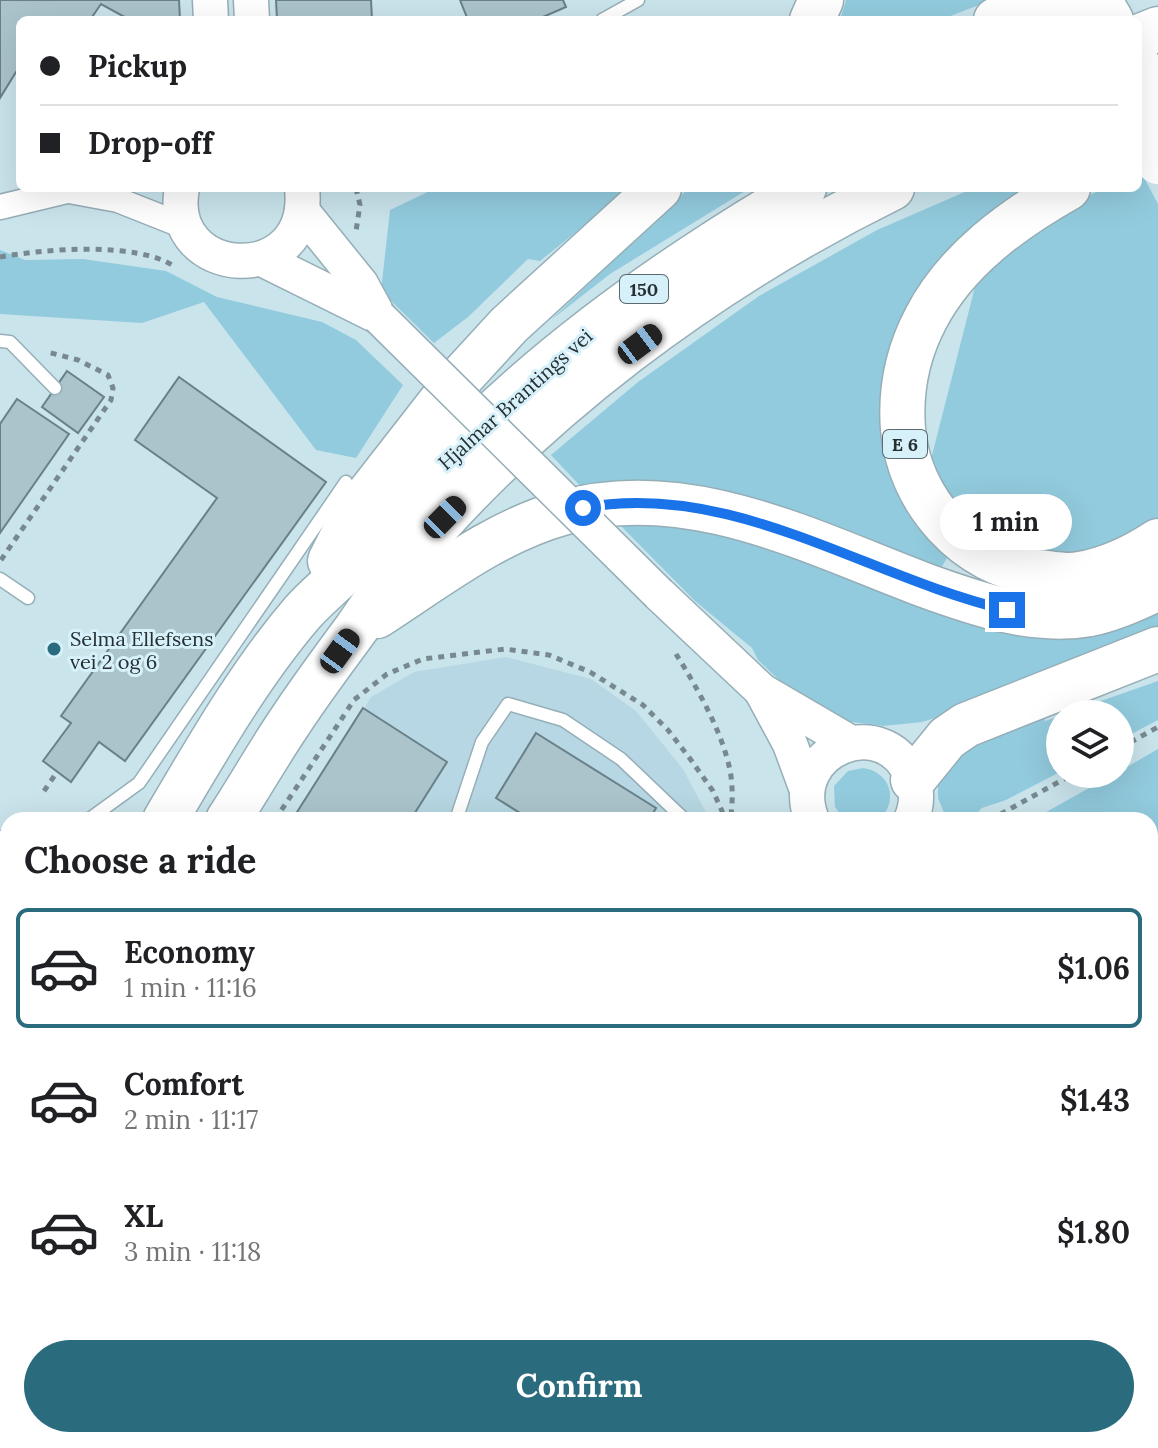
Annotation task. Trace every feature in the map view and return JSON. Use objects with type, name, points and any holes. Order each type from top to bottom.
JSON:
[{"type":"highway","points":[[1005,16],[1041,0]]},
{"type":"highway","points":[[1142,72],[1158,98]]},
{"type":"highway","points":[[1142,133],[1158,162]]},
{"type":"highway","points":[[303,612],[354,513],[453,386],[509,325],[655,192]]},
{"type":"highway","name":"Hjalmar Brantings vei","points":[[170,812],[245,691],[303,612],[346,570],[452,454],[529,381],[638,294],[696,253],[797,192]]},
{"type":"highway","name":"Hjalmar Brantings vei","points":[[233,812],[287,726],[399,568],[497,465],[587,384],[663,326],[747,269],[884,192]]},
{"type":"highway","name":"E 6","points":[[1062,192],[1005,228],[949,284],[926,317],[911,355],[902,394],[907,451],[927,499],[950,530],[980,555],[1020,571],[1077,575],[1125,560],[1158,541]]},
{"type":"highway","points":[[355,630],[479,550],[526,525],[563,512],[648,502],[722,513],[951,594],[1026,615],[1090,614],[1130,602],[1158,588]]},
{"type":"highway","points":[[917,806],[947,738],[974,721],[1158,649]]},
{"type":"street","points":[[0,207],[62,192]]},
{"type":"street","points":[[86,192],[118,200],[186,227]]},
{"type":"street","points":[[182,192],[181,212],[186,227],[201,247],[222,259],[238,262],[262,259],[277,252],[298,227],[302,200]]},
{"type":"street","points":[[302,200],[361,284],[379,317],[659,594],[762,691],[851,743]]},
{"type":"street","points":[[262,259],[379,317]]},
{"type":"street","points":[[762,691],[790,744],[810,805]]},
{"type":"street","points":[[810,805],[814,770],[820,762],[832,751],[851,743],[872,743],[888,749],[903,762],[917,806]]},
{"type":"lane","points":[[609,16],[638,0]]},
{"type":"lane","points":[[5,342],[55,388]]},
{"type":"lane","points":[[99,812],[139,783],[346,482]]},
{"type":"lane","points":[[0,579],[28,598]]},
{"type":"lane","points":[[459,812],[482,742],[508,704],[563,720],[621,759],[677,812]]},
{"type":"path","points":[[355,237],[360,219],[357,192]]},
{"type":"path","points":[[0,257],[75,249],[120,252]]},
{"type":"path","points":[[0,561],[111,400],[113,388],[108,375],[93,366],[5,342]]},
{"type":"path","points":[[671,646],[692,679],[718,735],[733,787],[731,812]]},
{"type":"path","points":[[1134,740],[1158,730]]},
{"type":"path","points":[[44,791],[57,772]]},
{"type":"path","points":[[1004,812],[1048,788]]},
{"type":"shaded area","points":[[846,0],[992,0],[950,16],[841,16]]},
{"type":"shaded area","points":[[1142,174],[1158,204],[1158,519],[1133,536],[1102,550],[1070,555],[1005,546],[956,506],[930,463],[977,279],[1003,254],[1076,202],[1096,192],[1142,192]]},
{"type":"shaded area","points":[[428,192],[626,192],[540,261],[528,259],[468,317],[434,343],[381,291],[390,210]]},
{"type":"shaded area","points":[[685,192],[743,192],[610,274],[551,320]]},
{"type":"shaded area","points":[[965,192],[1025,192],[893,341],[883,373],[881,400],[929,537],[947,558],[938,573],[585,491],[551,455],[638,382],[759,296],[877,230]]},
{"type":"shaded area","points":[[0,250],[25,260],[83,259],[166,271],[217,297],[322,322],[356,340],[403,385],[356,458],[316,450],[204,302],[142,323],[0,314]]},
{"type":"shaded area","points":[[615,520],[708,526],[958,617],[1158,610],[1158,636],[962,710],[922,722],[883,726],[836,720],[800,700],[758,660],[752,648],[695,601]]},
{"type":"shaded area","points":[[506,657],[591,679],[636,711],[683,769],[706,812],[301,812],[371,697],[414,672]]},
{"type":"shaded area","points":[[1158,681],[1158,720],[1134,733],[1134,700],[1104,700]]},
{"type":"shaded area","points":[[1040,707],[1046,721],[1046,779],[978,812],[944,812],[938,798],[938,786],[952,756]]},
{"type":"shaded area","points":[[1158,749],[1158,812],[1046,812],[1089,788],[1134,788],[1134,763]]},
{"type":"shaded area","points":[[863,768],[886,781],[890,796],[885,812],[838,812],[835,807],[834,786],[848,771]]},
{"type":"building","points":[[0,0],[179,0],[180,16],[123,16],[101,4],[93,16],[16,16],[16,72],[0,98]]},
{"type":"building","points":[[276,0],[371,0],[372,16],[277,16]]},
{"type":"building","points":[[460,0],[563,0],[566,7],[545,16],[466,16]]},
{"type":"building","points":[[67,371],[104,397],[78,433],[42,407]]},
{"type":"building","points":[[179,377],[326,482],[125,761],[99,742],[71,782],[43,761],[71,723],[61,716],[217,498],[135,440]]},
{"type":"building","points":[[17,399],[69,434],[0,533],[0,424]]},
{"type":"building","points":[[363,708],[447,762],[415,812],[297,812]]},
{"type":"building","points":[[536,733],[656,808],[654,812],[518,812],[496,798]]},
{"type":"place","name":"Selma Ellefsens vei 2 og 6","points":[[54,649]]},
{"type":"route","points":[[583,508],[648,502],[722,513],[951,594],[1007,610]]}]
